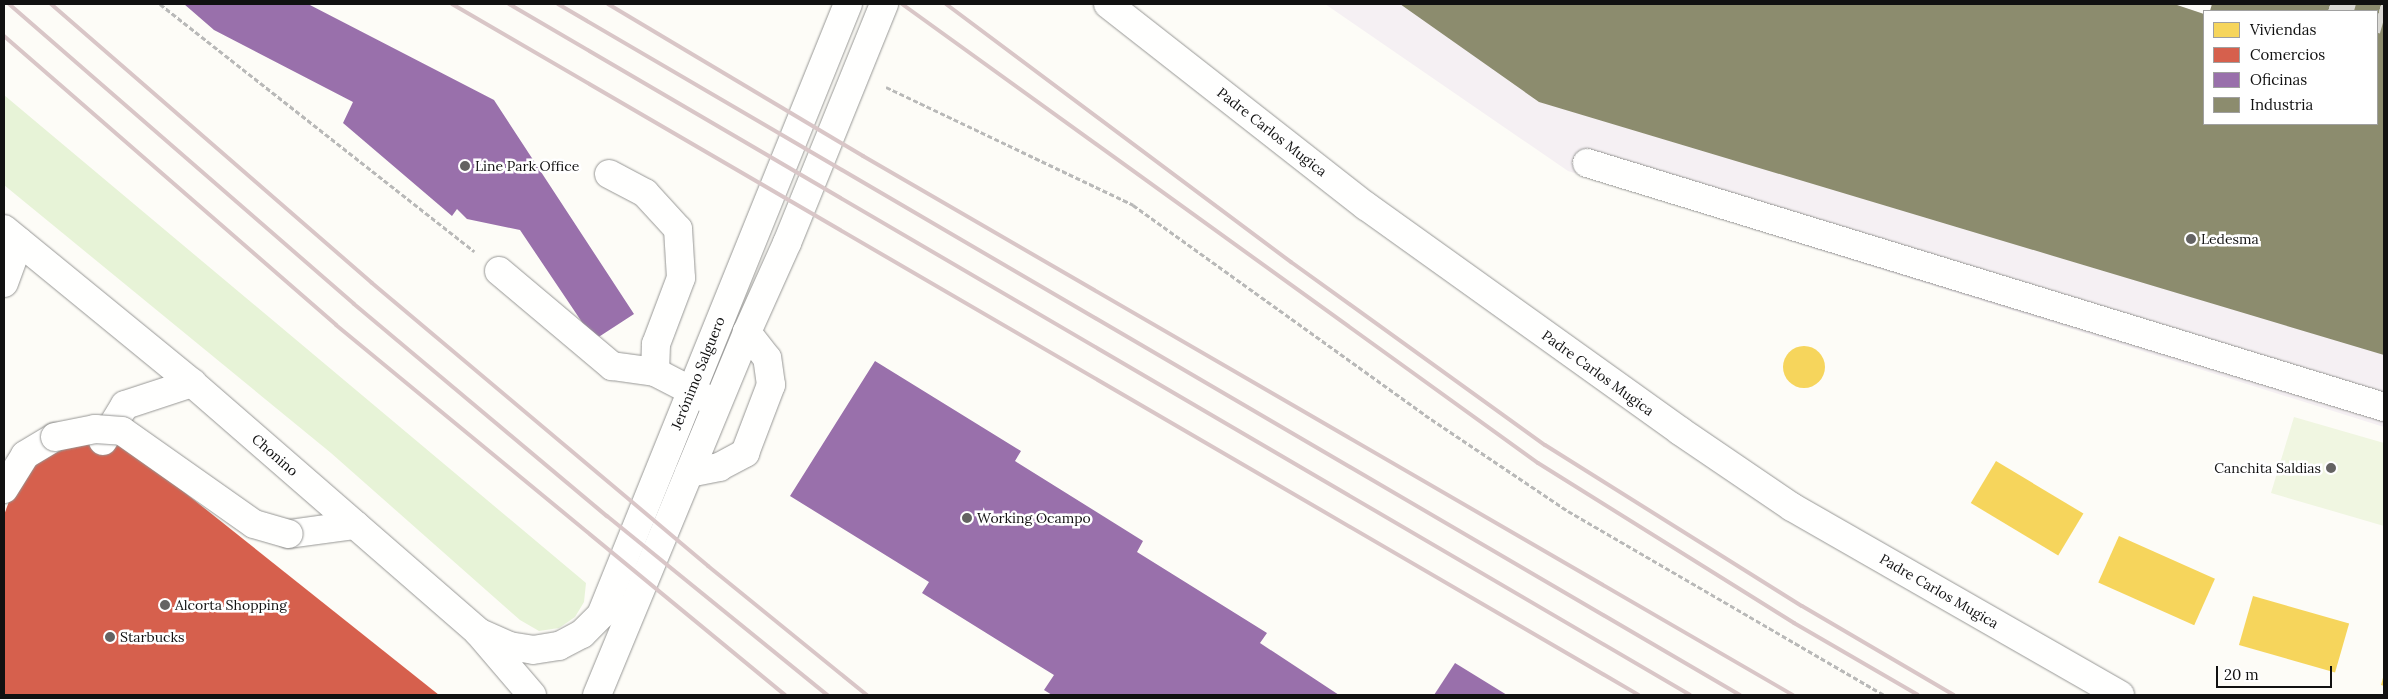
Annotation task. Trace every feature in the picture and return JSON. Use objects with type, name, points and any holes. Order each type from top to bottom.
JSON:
[{"type":"street","name":"Jerónimo Salguero","points":[[478,632],[509,646],[533,650],[559,646],[582,634],[601,615],[848,4]]},
{"type":"street","points":[[597,695],[884,4]]},
{"type":"street","name":"Padre Carlos Mugica","points":[[1108,4],[1366,206],[1680,431],[1792,507],[2120,695]]},
{"type":"street","points":[[1587,163],[2384,407]]},
{"type":"street","points":[[608,174],[645,193],[678,229],[681,278],[656,344],[655,372]]},
{"type":"street","points":[[4,283],[11,236]]},
{"type":"street","name":"Chonino","points":[[11,236],[192,384],[478,632],[532,695]]},
{"type":"street","points":[[499,270],[612,366],[655,372],[717,405]]},
{"type":"street","points":[[689,474],[720,467],[745,453],[771,385],[767,358],[747,332]]},
{"type":"street","points":[[103,441],[125,406],[192,384]]},
{"type":"street","points":[[4,490],[26,455],[55,437],[95,429],[122,431],[254,524],[289,534],[355,525]]},
{"type":"path","points":[[160,4],[499,270]]},
{"type":"path","points":[[856,73],[1133,205],[1425,415],[1568,511],[1884,695]]},
{"type":"shaded area","name":"Ledesma","points":[[1325,4],[2174,4],[2203,14],[2203,125],[2378,125],[2378,10],[2210,10],[2212,4],[2384,4],[2384,427],[1568,171]]},
{"type":"green space","points":[[4,95],[586,583],[584,602],[575,617],[559,628],[539,631],[520,620],[331,453],[4,185]]},
{"type":"green space","name":"Canchita Saldias","points":[[2294,417],[2384,443],[2384,526],[2271,493]]},
{"type":"building: Viviendas","points":[[1808,346],[1816,349],[1822,355],[1825,367],[1822,379],[1816,385],[1800,388],[1792,385],[1786,379],[1783,363],[1786,355],[1792,349]]},
{"type":"building: Viviendas","points":[[1996,461],[2083,514],[2058,556],[1971,503]]},
{"type":"building: Viviendas","points":[[2119,536],[2215,579],[2194,625],[2098,583]]},
{"type":"building: Viviendas","points":[[2253,596],[2349,624],[2335,673],[2239,645]]},
{"type":"building: Viviendas","points":[[2384,674],[2384,686],[2381,685]]},
{"type":"building: Comercios","name":"Alcorta Shopping","points":[[75,442],[117,444],[154,468],[439,695],[4,695],[4,515],[14,488],[38,459]]},
{"type":"building: Oficinas","name":"Line Park Office","points":[[184,4],[308,4],[494,100],[634,314],[594,340],[520,230],[467,219],[457,209],[452,216],[343,123],[353,102],[214,30]]},
{"type":"building: Oficinas","name":"Working Ocampo","points":[[875,361],[1021,451],[1015,461],[1143,541],[1137,552],[1267,633],[1260,643],[1339,695],[1052,695],[1044,690],[1054,675],[922,593],[929,582],[790,496]]},
{"type":"building: Oficinas","points":[[1455,663],[1507,695],[1434,695]]},
{"type":"building: Industria","name":"Ledesma","points":[[1400,4],[2174,4],[2203,14],[2203,125],[2378,125],[2378,10],[2210,10],[2212,4],[2384,4],[2384,355],[1539,102]]},
{"type":"tunnel","points":[[2330,4],[2351,10]]},
{"type":"tunnel","points":[[2378,18],[2384,20]]},
{"type":"railway","points":[[9,4],[354,304],[607,516],[827,695]]},
{"type":"railway","points":[[51,4],[372,283],[708,566],[867,695]]},
{"type":"railway","points":[[452,4],[1639,695]]},
{"type":"railway","points":[[509,4],[1690,695]]},
{"type":"railway","points":[[558,4],[1740,695]]},
{"type":"railway","points":[[608,4],[863,156],[1793,695]]},
{"type":"railway","points":[[902,4],[1538,463],[1794,623],[1918,695]]},
{"type":"railway","points":[[946,4],[1291,262],[1545,445],[1802,606],[1954,695]]},
{"type":"railway","points":[[4,36],[336,325],[785,695]]},
{"type":"place","name":"Line Park Office","points":[[465,166]]},
{"type":"place","name":"Ledesma","points":[[2191,239]]},
{"type":"place","name":"Canchita Saldias","points":[[2331,468]]},
{"type":"place","name":"Working Ocampo","points":[[967,518]]},
{"type":"place","name":"Alcorta Shopping","points":[[165,605]]},
{"type":"place","name":"Starbucks","points":[[110,637]]}]
